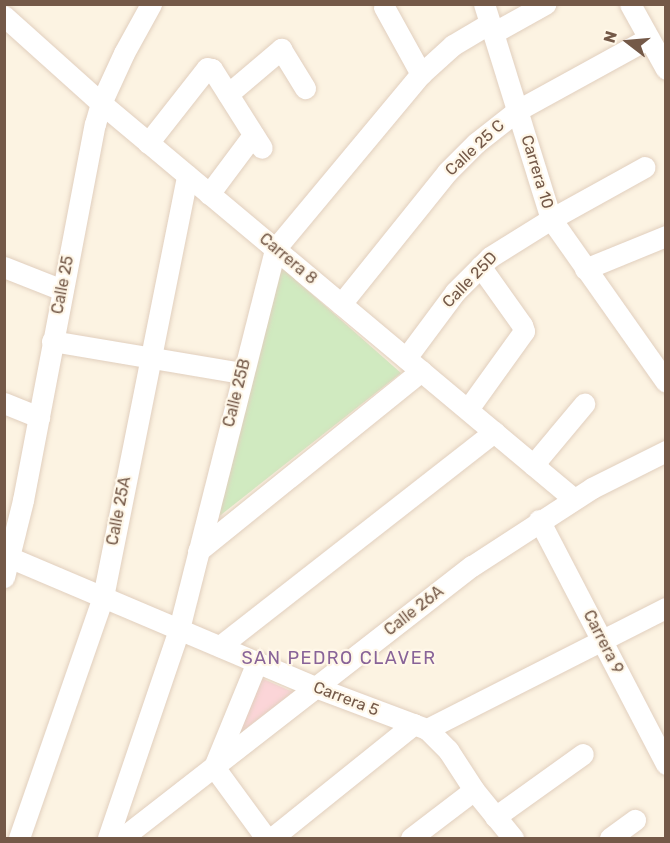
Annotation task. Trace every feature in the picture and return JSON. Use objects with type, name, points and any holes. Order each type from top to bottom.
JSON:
[{"type":"street","name":"Calle 25","points":[[6,563],[39,417],[62,290],[101,104],[151,4]]},
{"type":"street","name":"Calle 25B","points":[[108,838],[179,629],[275,249],[421,74],[453,45],[489,20],[545,4]]},
{"type":"street","points":[[630,4],[664,63]]},
{"type":"street","points":[[384,7],[421,74]]},
{"type":"street","name":"Carrera 8","points":[[4,15],[101,104],[574,499]]},
{"type":"street","name":"Carrera 10","points":[[489,20],[519,110],[551,219],[666,382]]},
{"type":"street","name":"Calle 25 C","points":[[341,304],[447,172],[476,143],[519,110],[649,38]]},
{"type":"street","points":[[228,94],[280,49],[305,88]]},
{"type":"street","points":[[148,143],[207,68],[212,69],[257,142],[209,194]]},
{"type":"street","name":"Calle 25D","points":[[198,551],[413,365],[455,292],[480,266],[507,245],[645,167]]},
{"type":"street","name":"Calle 25A","points":[[19,838],[103,597],[187,175]]},
{"type":"street","points":[[585,269],[666,236]]},
{"type":"street","points":[[468,410],[524,332],[522,325],[480,266]]},
{"type":"street","points":[[4,267],[62,290]]},
{"type":"street","points":[[52,342],[242,373]]},
{"type":"street","points":[[4,403],[39,417]]},
{"type":"street","points":[[533,465],[584,404]]},
{"type":"street","points":[[220,646],[494,432]]},
{"type":"street","name":"Calle 26A","points":[[122,838],[472,566],[574,499],[666,451]]},
{"type":"street","name":"Carrera 9","points":[[539,520],[666,764]]},
{"type":"street","name":"Carrera 5","points":[[6,563],[103,597],[315,687],[420,727],[448,750],[474,790],[513,838]]},
{"type":"street","points":[[272,838],[420,727],[602,641],[666,608]]},
{"type":"street","points":[[257,662],[214,766],[266,838]]},
{"type":"street","points":[[495,816],[583,753]]},
{"type":"street","points":[[411,838],[474,790]]},
{"type":"street","points":[[610,838],[635,820]]},
{"type":"shaded area","points":[[261,678],[293,692],[235,737]]},
{"type":"green space","points":[[280,266],[401,373],[217,518]]},
{"type":"district","name":"SAN PEDRO CLAVER","points":[[339,658]]}]
